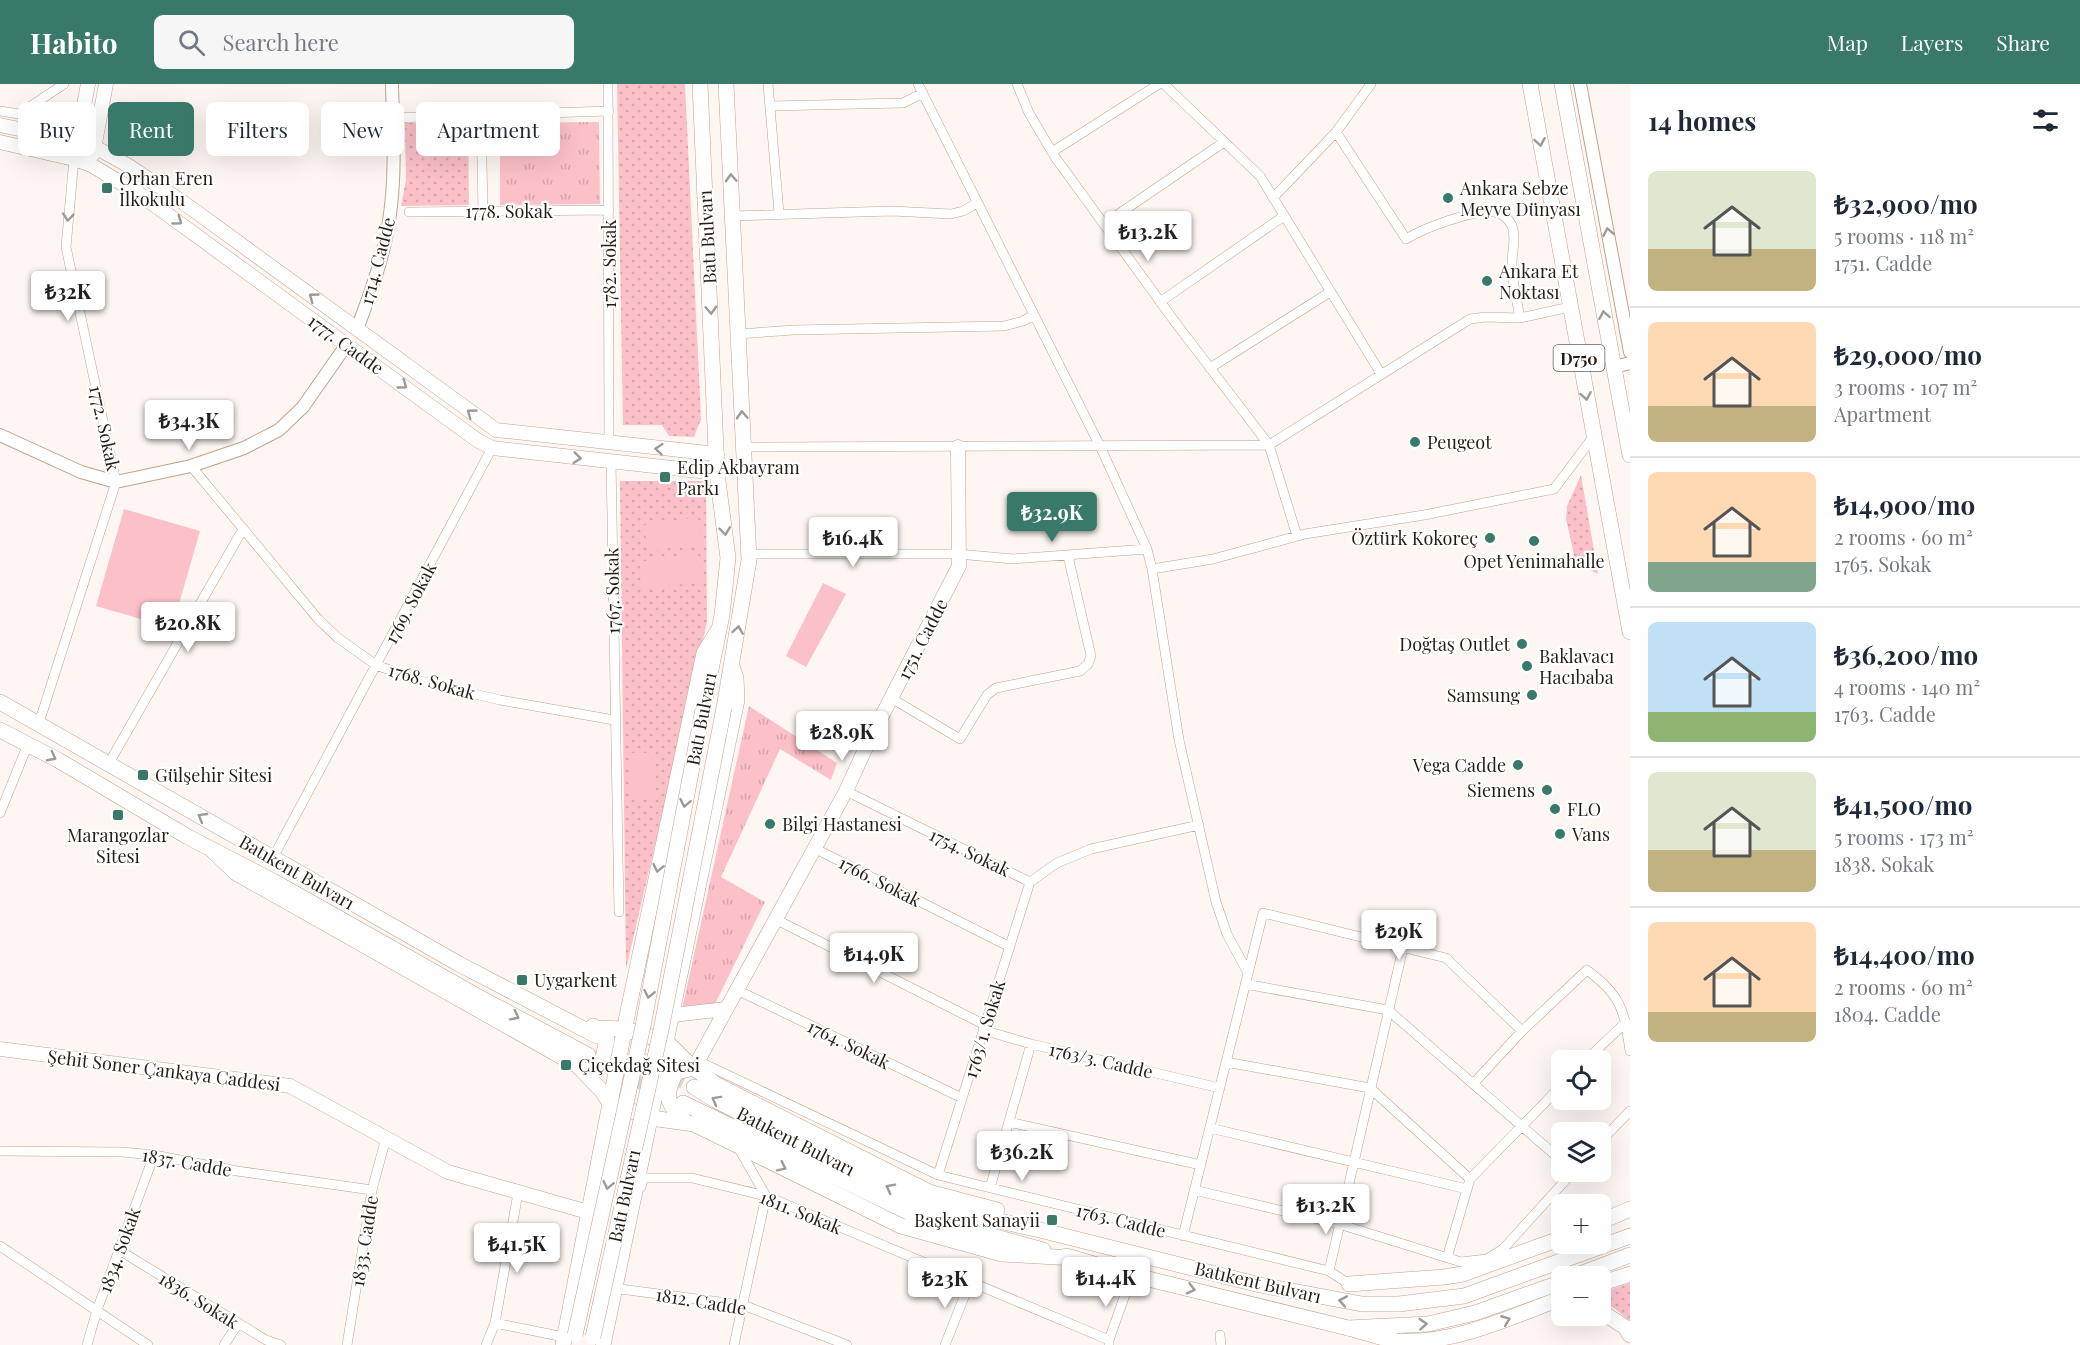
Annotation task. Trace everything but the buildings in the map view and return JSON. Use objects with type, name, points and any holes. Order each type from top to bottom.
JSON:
[{"type":"main road","points":[[85,102],[88,84]]},
{"type":"main road","points":[[96,136],[106,84]]},
{"type":"main road","name":"Batı Bulvarı","points":[[569,1340],[642,1026],[719,629],[728,558],[717,473],[700,84]]},
{"type":"main road","name":"Batı Bulvarı","points":[[596,1342],[661,1030],[724,708],[748,554],[726,84]]},
{"type":"main road","name":"D750","points":[[1530,84],[1630,632]]},
{"type":"main road","name":"D750","points":[[1562,84],[1630,455]]},
{"type":"main road","name":"1777. Cadde","points":[[0,125],[18,129]]},
{"type":"main road","name":"1777. Cadde","points":[[0,142],[91,165],[138,193],[477,440],[492,448],[717,473]]},
{"type":"main road","name":"1777. Cadde","points":[[96,148],[129,166],[184,202],[496,430],[717,454]]},
{"type":"main road","points":[[91,165],[92,156]]},
{"type":"main road","points":[[347,344],[357,329]]},
{"type":"main road","name":"1751. Cadde","points":[[696,1064],[846,791],[891,698],[960,566],[958,447]]},
{"type":"main road","points":[[569,1340],[588,1212],[704,653],[719,629]]},
{"type":"main road","points":[[596,1342],[651,1118],[737,700],[736,678],[732,666]]},
{"type":"main road","name":"Batıkent Bulvarı","points":[[0,702],[459,964],[596,1032]]},
{"type":"main road","name":"Batıkent Bulvarı","points":[[0,730],[212,849],[273,880],[466,991],[588,1055]]},
{"type":"main road","points":[[253,846],[259,844],[276,852],[351,896],[577,1019],[607,1039],[601,1067],[585,1073]]},
{"type":"main road","points":[[212,849],[236,873],[578,1066],[610,1103],[651,1118],[694,1124],[901,1226],[1002,1254],[1074,1258]]},
{"type":"main road","points":[[673,1015],[726,1009]]},
{"type":"main road","points":[[596,1032],[625,1029],[667,1042],[696,1064],[717,1085],[929,1192],[1020,1217],[1040,1230]]},
{"type":"main road","name":"Şehit Soner Çankaya Caddesi","points":[[0,1049],[290,1086],[448,1172],[588,1212]]},
{"type":"main road","points":[[686,1122],[671,1108],[668,1101],[676,1072],[696,1064]]},
{"type":"main road","name":"Batıkent Bulvarı","points":[[694,1087],[909,1197],[954,1211],[1260,1285],[1362,1304],[1399,1304],[1464,1296],[1630,1236]]},
{"type":"main road","name":"Batıkent Bulvarı","points":[[683,1103],[912,1214],[1132,1275],[1348,1328],[1428,1324],[1475,1313],[1551,1286]]},
{"type":"main road","points":[[1611,1217],[1630,1209]]},
{"type":"main road","points":[[1349,1284],[1463,1274],[1551,1242]]},
{"type":"main road","points":[[1601,1266],[1630,1255]]},
{"type":"main road","points":[[1611,1280],[1630,1274]]},
{"type":"main road","points":[[1349,1284],[1368,1294],[1399,1304]]},
{"type":"main road","points":[[1348,1328],[1399,1341],[1442,1341],[1480,1330],[1551,1304]]},
{"type":"main road","points":[[1611,1318],[1625,1327],[1630,1335]]},
{"type":"street","points":[[0,111],[19,114],[64,84]]},
{"type":"street","name":"1714. Cadde","points":[[392,84],[393,102]]},
{"type":"street","name":"1782. Sokak","points":[[608,84],[609,444]]},
{"type":"street","points":[[768,84],[779,213]]},
{"type":"street","points":[[918,84],[1100,446],[1147,549],[1179,740],[1216,902],[1227,934],[1248,973]]},
{"type":"street","points":[[1017,84],[1029,113],[1052,152],[1160,302],[1269,445],[1297,536]]},
{"type":"street","points":[[1052,152],[1159,84]]},
{"type":"street","points":[[1164,84],[1260,176],[1381,374]]},
{"type":"street","points":[[1273,198],[1336,132],[1371,84]]},
{"type":"street","points":[[1580,84],[1630,352]]},
{"type":"street","points":[[770,106],[903,103],[922,93]]},
{"type":"street","points":[[560,113],[609,111]]},
{"type":"street","points":[[1336,132],[1406,238],[1419,231],[1464,216],[1494,212],[1505,216],[1512,227],[1514,240],[1511,266],[1520,318]]},
{"type":"street","points":[[1104,224],[1224,142]]},
{"type":"street","name":"1714. Cadde","points":[[357,329],[382,256],[391,212],[392,156]]},
{"type":"street","points":[[482,156],[483,211]]},
{"type":"street","name":"1772. Sokak","points":[[39,723],[116,482],[66,247],[74,159]]},
{"type":"street","points":[[733,216],[892,211],[951,214],[977,203]]},
{"type":"street","name":"1778. Sokak","points":[[409,212],[609,210]]},
{"type":"street","points":[[1160,302],[1284,216]]},
{"type":"street","points":[[1210,368],[1330,292]]},
{"type":"street","points":[[743,447],[1269,445],[1470,319],[1485,316],[1520,318],[1570,307]]},
{"type":"street","points":[[738,334],[794,330],[1004,326],[1023,321],[1034,315]]},
{"type":"street","points":[[0,435],[81,472],[116,482],[191,466],[244,448],[279,430],[303,407],[347,344]]},
{"type":"street","points":[[1614,367],[1630,363]]},
{"type":"street","points":[[1152,569],[1213,558],[1297,536],[1424,515],[1554,489],[1593,437]]},
{"type":"street","name":"1769. Sokak","points":[[276,852],[492,448]]},
{"type":"street","name":"1767. Sokak","points":[[611,462],[619,912]]},
{"type":"street","name":"1768. Sokak","points":[[191,466],[318,619],[338,638],[376,665],[420,681],[500,700],[614,720]]},
{"type":"street","points":[[109,764],[243,529]]},
{"type":"street","points":[[748,554],[958,554],[1013,559],[1147,549]]},
{"type":"street","points":[[891,698],[960,739],[987,695],[996,688],[1086,668],[1090,656],[1068,556]]},
{"type":"street","points":[[0,813],[28,744]]},
{"type":"street","name":"1754. Sokak","points":[[846,791],[1030,882]]},
{"type":"street","points":[[1030,882],[1057,863],[1090,849],[1200,825]]},
{"type":"street","name":"1766. Sokak","points":[[814,848],[1010,947]]},
{"type":"street","name":"1763/1. Sokak","points":[[938,1175],[1030,882]]},
{"type":"street","points":[[1183,1236],[1263,914],[1446,958],[1522,1031]]},
{"type":"street","name":"1763/3. Cadde","points":[[776,919],[984,1027],[1031,1044],[1220,1088]]},
{"type":"street","points":[[1329,1271],[1403,948]]},
{"type":"street","points":[[1473,1084],[1522,1031],[1587,970],[1604,983],[1615,996],[1626,1022],[1630,1051]]},
{"type":"street","points":[[1245,984],[1388,1010],[1551,1152]]},
{"type":"street","name":"1764. Sokak","points":[[737,990],[962,1098]]},
{"type":"street","points":[[1597,1050],[1626,1022]]},
{"type":"street","points":[[990,1188],[1031,1044]]},
{"type":"street","points":[[1226,1062],[1370,1088],[1470,1179]]},
{"type":"street","name":"1763. Cadde","points":[[696,1064],[938,1175],[1329,1271],[1349,1284]]},
{"type":"street","points":[[1447,1258],[1470,1179],[1551,1096]]},
{"type":"street","points":[[1611,1131],[1630,1111]]},
{"type":"street","points":[[1009,1122],[1200,1165]]},
{"type":"street","points":[[1210,1128],[1467,1189]]},
{"type":"street","name":"1833. Cadde","points":[[347,1345],[372,1190],[386,1138]]},
{"type":"street","points":[[734,1345],[766,1196],[737,1145]]},
{"type":"street","name":"1837. Cadde","points":[[0,1151],[122,1152],[154,1155],[237,1171],[372,1190]]},
{"type":"street","name":"1834. Sokak","points":[[87,1345],[97,1310],[154,1155]]},
{"type":"street","name":"1811. Sokak","points":[[608,1345],[643,1178],[692,1178],[766,1196],[1109,1343]]},
{"type":"street","points":[[1194,1190],[1339,1224],[1461,1262],[1487,1259],[1503,1249],[1564,1182]]},
{"type":"street","points":[[486,1345],[495,1323],[518,1193]]},
{"type":"street","points":[[0,1245],[148,1345]]},
{"type":"street","name":"1836. Sokak","points":[[119,1250],[238,1324],[266,1340],[281,1345]]},
{"type":"street","points":[[1109,1343],[1132,1275]]},
{"type":"street","points":[[945,1345],[970,1282]]},
{"type":"street","name":"1812. Cadde","points":[[620,1289],[743,1305],[847,1345]]},
{"type":"street","points":[[495,1323],[569,1340]]},
{"type":"street","points":[[224,1345],[238,1324]]},
{"type":"green space","points":[[617,84],[685,84],[701,419],[694,437],[669,436],[662,425],[623,425]]},
{"type":"green space","points":[[560,122],[599,122],[600,204],[500,205],[500,156],[560,156]]},
{"type":"green space","points":[[405,123],[416,123],[416,156],[468,156],[469,205],[401,206],[406,180]]},
{"type":"green space","points":[[1581,475],[1598,574],[1580,565],[1575,559],[1566,519],[1567,506]]},
{"type":"green space","points":[[620,481],[706,481],[707,622],[626,969]]},
{"type":"green space","points":[[124,509],[200,531],[172,628],[96,606]]},
{"type":"green space","points":[[698,517],[702,544],[648,551],[644,525]]},
{"type":"green space","points":[[698,552],[703,581],[644,590],[639,562]]},
{"type":"green space","points":[[823,583],[846,594],[806,667],[786,656]]},
{"type":"green space","points":[[749,706],[837,763],[831,780],[780,749],[721,877],[765,902],[715,1004],[682,1009]]},
{"type":"green space","points":[[629,753],[652,753],[654,800],[630,800]]},
{"type":"green space","points":[[1630,1283],[1630,1321],[1611,1307],[1611,1289]]},
{"type":"tunnel","points":[[609,1043],[694,1087]]},
{"type":"tunnel","points":[[591,1057],[660,1091]]},
{"type":"place","name":"Orhan Eren İlkokulu","points":[[107,188]]},
{"type":"place","name":"Ankara Sebze Meyve Dünyası","points":[[1448,198]]},
{"type":"place","name":"Ankara Et Noktası","points":[[1487,281]]},
{"type":"place","name":"Peugeot","points":[[1415,442]]},
{"type":"place","name":"Edip Akbayram Parkı","points":[[665,477]]},
{"type":"place","name":"Öztürk Kokoreç","points":[[1490,538]]},
{"type":"place","name":"Opet Yenimahalle","points":[[1534,541]]},
{"type":"place","name":"Doğtaş Outlet","points":[[1522,644]]},
{"type":"place","name":"Baklavacı Hacıbaba","points":[[1527,666]]},
{"type":"place","name":"Samsung","points":[[1532,695]]},
{"type":"place","name":"Vega Cadde","points":[[1518,765]]},
{"type":"place","name":"Gülşehir Sitesi","points":[[143,775]]},
{"type":"place","name":"Siemens","points":[[1547,790]]},
{"type":"place","name":"FLO","points":[[1555,809]]},
{"type":"place","name":"Marangozlar Sitesi","points":[[118,815]]},
{"type":"place","name":"Bilgi Hastanesi","points":[[770,824]]},
{"type":"place","name":"Vans","points":[[1560,834]]},
{"type":"place","name":"Uygarkent","points":[[522,980]]},
{"type":"place","name":"Çiçekdağ Sitesi","points":[[566,1065]]},
{"type":"place","name":"Başkent Sanayii","points":[[1052,1220]]}]
